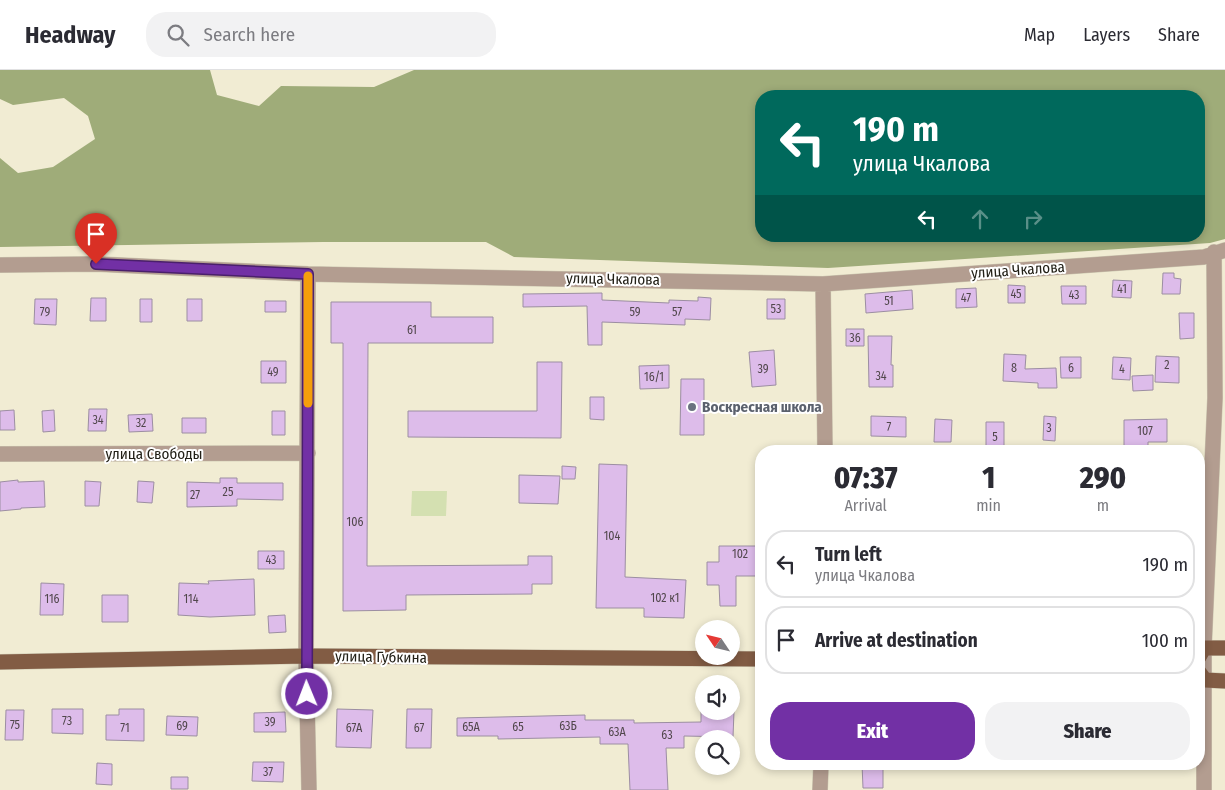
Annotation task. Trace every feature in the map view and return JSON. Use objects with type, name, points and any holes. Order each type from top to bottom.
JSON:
[{"type":"main road","points":[[1205,651],[1225,648]]},
{"type":"main road","name":"улица Губкина","points":[[0,662],[306,656],[755,658]]},
{"type":"main road","points":[[1205,677],[1225,681]]},
{"type":"street","name":"улица Чкалова","points":[[0,266],[96,264],[308,274],[823,284],[1204,257],[1220,251]]},
{"type":"street","points":[[1205,579],[1215,398],[1220,251]]},
{"type":"street","points":[[308,274],[306,656],[309,790]]},
{"type":"street","points":[[823,284],[825,445]]},
{"type":"street","name":"улица Свободы","points":[[0,454],[308,453]]},
{"type":"street","points":[[820,790],[821,770]]},
{"type":"street","points":[[1204,770],[1204,790]]},
{"type":"green space","points":[[0,70],[210,70],[217,95],[259,106],[281,86],[374,87],[414,70],[1225,70],[1225,239],[1210,243],[828,268],[514,257],[486,242],[323,242],[0,247],[0,158],[18,173],[53,167],[95,139],[88,116],[64,98],[13,105],[0,99]]},
{"type":"green space","points":[[412,491],[447,491],[446,516],[411,516]]},
{"type":"building","points":[[1163,273],[1174,273],[1174,278],[1181,279],[1180,294],[1162,294]]},
{"type":"building","points":[[1113,280],[1132,281],[1131,298],[1112,297]]},
{"type":"building","points":[[1008,285],[1025,286],[1025,303],[1008,303]]},
{"type":"building","points":[[1061,286],[1086,286],[1086,304],[1062,304]]},
{"type":"building","points":[[976,288],[977,307],[956,308],[956,289]]},
{"type":"building","points":[[912,290],[913,309],[866,313],[865,294]]},
{"type":"building","points":[[602,293],[602,300],[669,303],[669,300],[698,301],[698,297],[711,298],[710,320],[685,319],[685,325],[602,322],[602,345],[588,345],[587,306],[523,307],[523,294]]},
{"type":"building","points":[[91,298],[106,298],[106,321],[90,321]]},
{"type":"building","points":[[35,299],[57,299],[56,325],[34,324]]},
{"type":"building","points":[[140,299],[152,299],[152,322],[140,322]]},
{"type":"building","points":[[187,299],[202,299],[202,321],[187,321]]},
{"type":"building","points":[[767,299],[785,299],[785,319],[767,319]]},
{"type":"building","points":[[265,301],[286,301],[286,312],[265,312]]},
{"type":"building","points":[[331,302],[431,302],[431,317],[493,317],[493,343],[368,343],[367,566],[528,565],[528,556],[552,556],[552,584],[532,584],[532,594],[406,595],[406,610],[343,611],[343,343],[331,343]]},
{"type":"building","points":[[1179,313],[1194,313],[1194,338],[1180,339]]},
{"type":"building","points":[[846,329],[864,329],[864,346],[846,346]]},
{"type":"building","points":[[868,336],[892,336],[891,365],[893,365],[893,387],[869,387]]},
{"type":"building","points":[[774,350],[776,385],[752,387],[749,352]]},
{"type":"building","points":[[1004,354],[1026,355],[1025,369],[1056,368],[1057,388],[1038,388],[1038,383],[1003,381]]},
{"type":"building","points":[[1156,356],[1179,357],[1179,383],[1155,382]]},
{"type":"building","points":[[1060,357],[1081,357],[1081,378],[1061,378]]},
{"type":"building","points":[[1113,357],[1131,358],[1130,380],[1112,379]]},
{"type":"building","points":[[261,361],[286,361],[286,383],[261,383]]},
{"type":"building","points":[[537,362],[562,362],[561,438],[408,437],[408,411],[537,411]]},
{"type":"building","points":[[669,365],[669,388],[640,389],[639,366]]},
{"type":"building","points":[[1153,375],[1153,390],[1133,391],[1132,376]]},
{"type":"building","name":"Воскресная школа","points":[[681,379],[704,379],[704,435],[680,435]]},
{"type":"building","points":[[590,397],[604,397],[604,420],[590,419]]},
{"type":"building","points":[[89,409],[107,409],[106,431],[88,431]]},
{"type":"building","points":[[14,410],[15,430],[0,430],[0,411]]},
{"type":"building","points":[[54,410],[55,431],[43,432],[42,411]]},
{"type":"building","points":[[272,411],[285,411],[285,435],[272,435]]},
{"type":"building","points":[[152,414],[153,431],[129,432],[128,415]]},
{"type":"building","points":[[871,416],[906,417],[906,437],[871,436]]},
{"type":"building","points":[[1044,416],[1056,417],[1055,441],[1043,440]]},
{"type":"building","points":[[182,418],[206,418],[206,433],[182,433]]},
{"type":"building","points":[[935,419],[952,420],[951,442],[934,442]]},
{"type":"building","points":[[1167,419],[1167,442],[1148,442],[1148,445],[1124,445],[1124,420]]},
{"type":"building","points":[[986,422],[1004,422],[1004,445],[986,445]]},
{"type":"building","points":[[599,464],[627,465],[625,577],[686,580],[684,618],[644,617],[644,608],[596,608]]},
{"type":"building","points":[[562,466],[576,467],[575,479],[562,479]]},
{"type":"building","points":[[519,475],[560,476],[558,504],[519,503]]},
{"type":"building","points":[[220,478],[237,478],[237,483],[283,483],[283,500],[237,499],[237,506],[187,507],[187,482],[220,483]]},
{"type":"building","points":[[18,480],[18,482],[44,481],[45,507],[0,511],[0,482]]},
{"type":"building","points":[[85,481],[101,482],[99,506],[85,506]]},
{"type":"building","points":[[138,481],[154,482],[152,503],[137,502]]},
{"type":"building","points":[[719,546],[755,546],[755,576],[736,576],[736,606],[720,606],[719,585],[707,585],[707,562],[719,562]]},
{"type":"building","points":[[258,551],[284,551],[284,569],[258,569]]},
{"type":"building","points":[[254,579],[255,615],[210,617],[178,615],[179,583],[209,584],[208,581]]},
{"type":"building","points":[[41,583],[64,584],[63,615],[40,615]]},
{"type":"building","points":[[102,595],[128,595],[128,622],[102,622]]},
{"type":"building","points":[[285,615],[286,632],[269,633],[268,616]]},
{"type":"building","points":[[52,709],[83,709],[83,734],[52,733]]},
{"type":"building","points":[[119,709],[144,709],[144,741],[106,740],[106,715],[119,715]]},
{"type":"building","points":[[337,709],[373,710],[371,748],[336,747]]},
{"type":"building","points":[[407,709],[432,709],[431,748],[406,748]]},
{"type":"building","points":[[6,710],[24,710],[23,740],[5,740]]},
{"type":"building","points":[[285,712],[286,732],[254,732],[254,713]]},
{"type":"building","points":[[585,715],[585,720],[634,720],[634,723],[701,722],[701,720],[734,720],[733,730],[695,730],[695,736],[684,736],[684,748],[666,748],[668,790],[630,790],[628,744],[600,744],[600,737],[498,739],[498,736],[457,736],[457,718]]},
{"type":"building","points":[[167,716],[198,717],[197,736],[166,735]]},
{"type":"building","points":[[253,762],[284,762],[283,782],[252,781]]},
{"type":"building","points":[[97,763],[112,764],[112,785],[96,784]]},
{"type":"building","points":[[862,770],[883,770],[883,788],[863,788]]},
{"type":"building","points":[[171,777],[188,777],[188,789],[171,789]]},
{"type":"slow traffic","points":[[308,276],[308,403]]},
{"type":"place","name":"Воскресная школа","points":[[692,407]]},
{"type":"route","points":[[96,264],[308,274],[307,694]]}]
